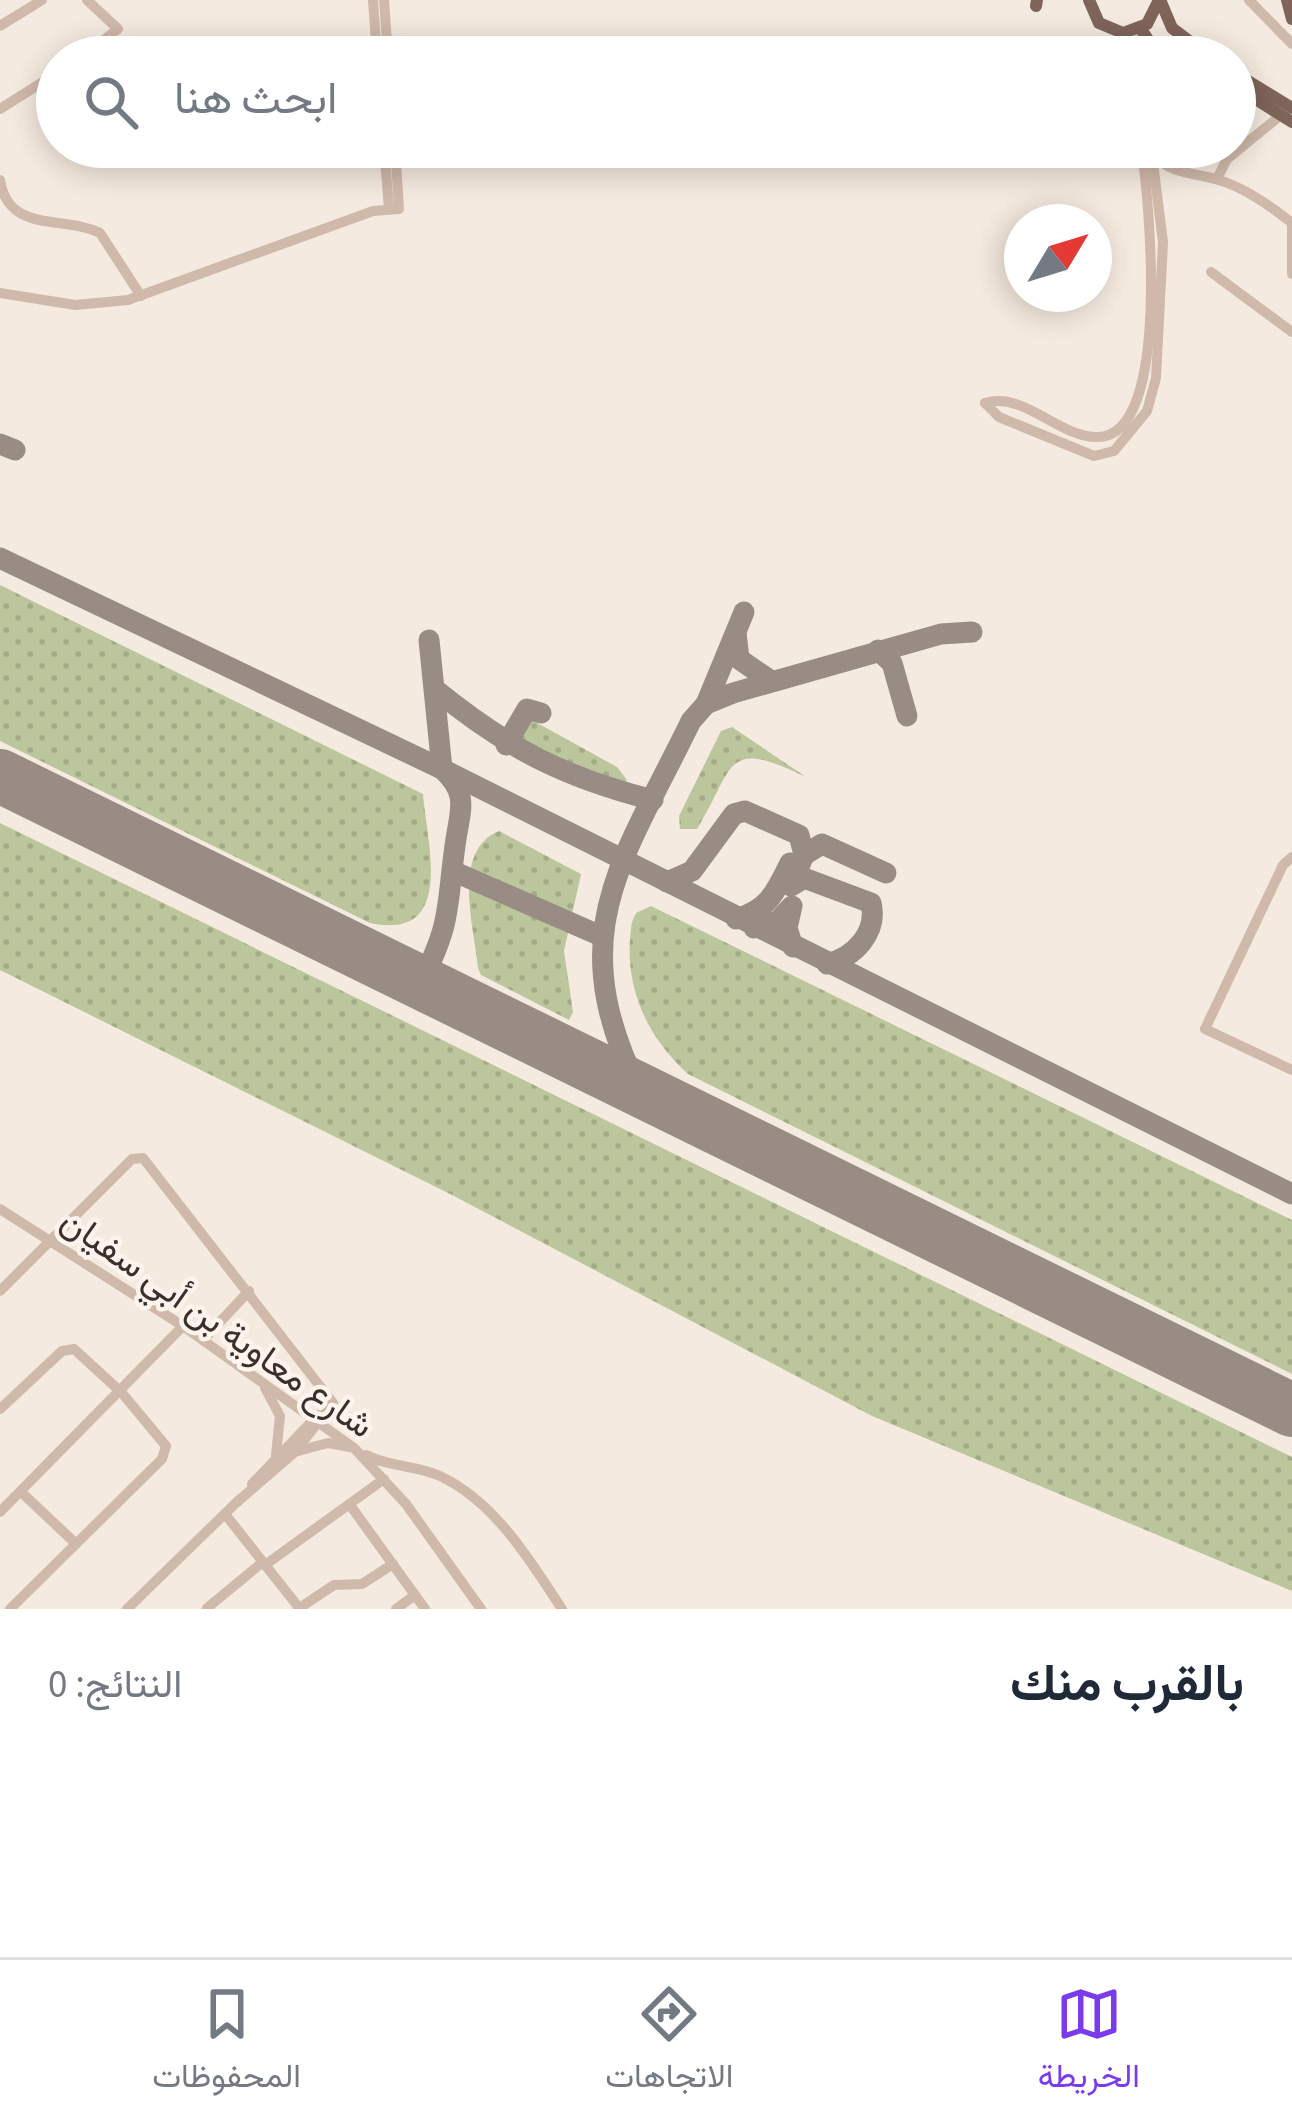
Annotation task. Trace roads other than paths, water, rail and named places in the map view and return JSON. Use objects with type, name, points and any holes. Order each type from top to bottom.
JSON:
[{"type":"main road","points":[[1089,0],[1100,23],[1142,36]]},
{"type":"main road","points":[[1133,31],[1153,18],[1160,0]]},
{"type":"main road","points":[[1160,0],[1172,28],[1182,36]]},
{"type":"main road","points":[[1287,0],[1292,19]]},
{"type":"main road","points":[[1256,88],[1287,109]]},
{"type":"main road","points":[[1256,95],[1287,109]]},
{"type":"street","points":[[0,26],[42,0]]},
{"type":"street","points":[[87,0],[118,29],[109,36]]},
{"type":"street","points":[[373,0],[376,36]]},
{"type":"street","points":[[384,0],[387,36]]},
{"type":"street","points":[[1249,0],[1292,44]]},
{"type":"street","points":[[1132,36],[1133,31]]},
{"type":"street","points":[[1133,31],[1134,36]]},
{"type":"street","points":[[0,109],[36,86]]},
{"type":"street","points":[[1256,136],[1287,109]]},
{"type":"street","points":[[387,168],[394,209]]},
{"type":"street","points":[[394,209],[395,168]]},
{"type":"street","points":[[1149,168],[1155,389],[1114,451],[1094,456],[999,417],[985,403],[1005,401],[1094,437],[1110,434],[1136,416],[1152,346]]},
{"type":"street","points":[[1172,168],[1216,179],[1292,223],[1292,274]]},
{"type":"street","points":[[1216,179],[1223,168]]},
{"type":"street","points":[[0,180],[4,198],[24,216],[100,233],[141,296]]},
{"type":"street","points":[[0,293],[88,305],[141,296],[394,209]]},
{"type":"street","points":[[1211,272],[1292,332]]},
{"type":"street","points":[[1143,373],[1147,392],[1155,389]]},
{"type":"street","points":[[1292,857],[1282,865],[1205,1029],[1292,1070]]},
{"type":"street","points":[[0,1292],[139,1155],[333,1403],[276,1456],[236,1503]]},
{"type":"street","name":"شارع معاوية بن أبي سفيان","points":[[0,1209],[320,1417],[384,1479],[481,1609]]},
{"type":"street","points":[[203,1340],[249,1291]]},
{"type":"street","points":[[0,1512],[183,1326]]},
{"type":"street","points":[[0,1409],[68,1348],[122,1393],[164,1442],[165,1455],[10,1609]]},
{"type":"street","points":[[260,1380],[280,1416],[276,1456]]},
{"type":"street","points":[[136,1606],[236,1503],[295,1452],[320,1417]]},
{"type":"street","points":[[295,1452],[328,1443],[355,1448],[374,1459],[419,1467],[465,1490],[497,1519],[562,1609]]},
{"type":"street","points":[[207,1608],[384,1479]]},
{"type":"street","points":[[21,1492],[74,1541]]},
{"type":"street","points":[[350,1504],[425,1609]]},
{"type":"street","points":[[225,1514],[299,1609],[334,1585],[366,1582],[393,1564]]},
{"type":"street","points":[[396,1609],[415,1595]]}]
